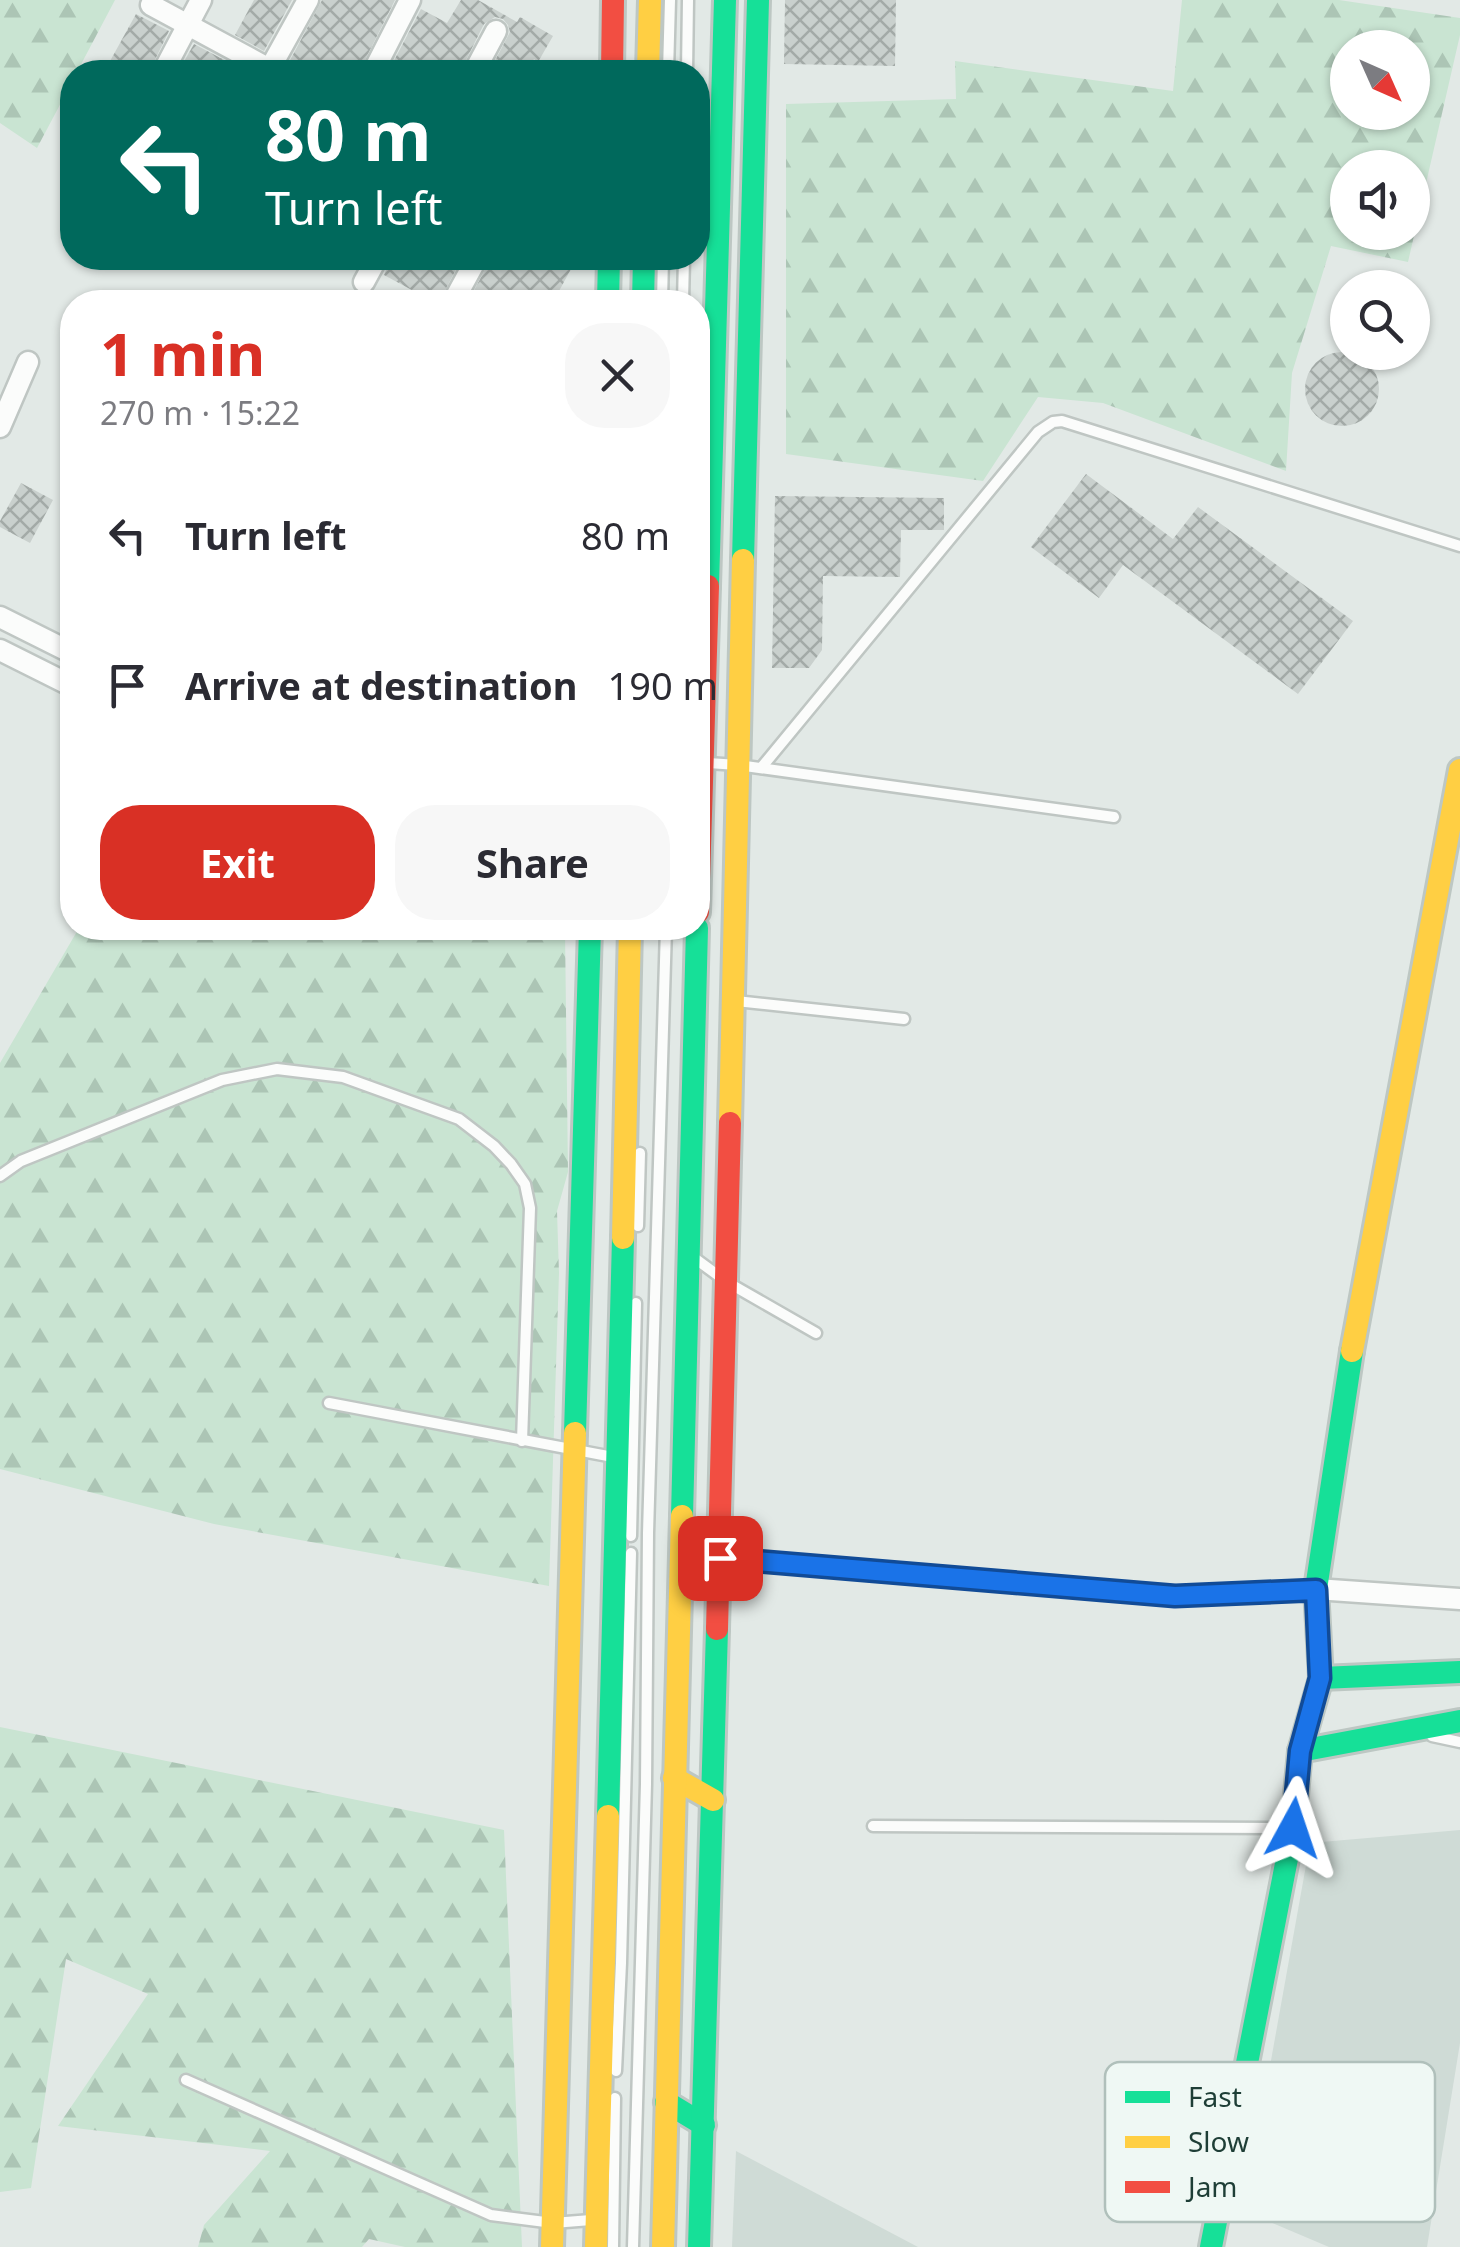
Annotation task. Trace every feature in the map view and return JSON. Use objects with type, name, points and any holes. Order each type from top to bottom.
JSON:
[{"type":"street","points":[[169,60],[201,0]]},
{"type":"street","points":[[277,60],[308,0]]},
{"type":"street","points":[[379,60],[410,0]]},
{"type":"street","points":[[612,60],[613,0]]},
{"type":"street","points":[[648,60],[650,0]]},
{"type":"street","points":[[710,498],[725,0]]},
{"type":"street","points":[[699,2247],[732,1001],[749,766],[758,0]]},
{"type":"street","points":[[152,6],[250,60]]},
{"type":"street","points":[[481,60],[496,32]]},
{"type":"street","points":[[364,282],[371,270]]},
{"type":"street","points":[[0,426],[28,362]]},
{"type":"street","points":[[0,617],[60,647]]},
{"type":"street","points":[[0,650],[60,680]]},
{"type":"street","points":[[1247,2062],[1293,1828],[1300,1751],[1320,1678],[1316,1590],[1354,1338],[1460,770]]},
{"type":"street","points":[[552,2235],[590,940]]},
{"type":"street","points":[[596,2247],[630,940]]},
{"type":"street","points":[[663,2247],[697,940]]},
{"type":"street","points":[[1316,1590],[1460,1598]]},
{"type":"street","points":[[1320,1678],[1460,1672]]},
{"type":"street","points":[[1300,1751],[1460,1721]]},
{"type":"street","points":[[674,1778],[713,1800]]},
{"type":"street","points":[[666,2102],[704,2125]]},
{"type":"street","points":[[1211,2247],[1216,2222]]},
{"type":"lane","points":[[668,60],[670,0]]},
{"type":"lane","points":[[686,60],[688,0]]},
{"type":"lane","points":[[749,766],[1038,432],[1053,422],[1460,546]]},
{"type":"lane","points":[[710,764],[1114,817]]},
{"type":"lane","points":[[632,2247],[666,940]]},
{"type":"lane","points":[[732,1001],[904,1019]]},
{"type":"lane","points":[[0,1176],[21,1162],[222,1080],[276,1069],[343,1077],[458,1119],[511,1164],[524,1184],[530,1208],[522,1441]]},
{"type":"lane","points":[[638,1242],[640,1134]]},
{"type":"lane","points":[[688,1253],[727,1282],[816,1333]]},
{"type":"lane","points":[[613,2247],[636,1300]]},
{"type":"lane","points":[[329,1402],[618,1458]]},
{"type":"lane","points":[[720,1558],[1175,1596],[1316,1590]]},
{"type":"lane","points":[[1406,1731],[1460,1742]]},
{"type":"lane","points":[[873,1826],[1293,1828]]},
{"type":"lane","points":[[186,2080],[492,2215],[552,2235],[596,2220]]},
{"type":"shaded area","points":[[1460,1830],[1460,2043],[1435,2198],[1435,2062],[1271,2062],[1310,1843]]},
{"type":"shaded area","points":[[736,2151],[918,2247],[732,2247]]},
{"type":"shaded area","points":[[1270,2222],[1431,2222],[1427,2247],[1329,2247]]},
{"type":"green space","points":[[0,0],[115,0],[83,60],[60,60],[60,105],[37,148],[0,123]]},
{"type":"green space","points":[[1182,0],[1339,0],[1460,18],[1460,35],[1430,166],[1430,150],[1330,150],[1330,249],[1292,373],[1286,471],[1103,403],[1038,397],[983,481],[786,454],[786,104],[956,99],[955,61],[1173,91]]},
{"type":"green space","points":[[1350,250],[1411,250],[1408,262]]},
{"type":"green space","points":[[72,940],[565,940],[568,1172],[557,1211],[559,1273],[549,1586],[214,1524],[0,1469],[0,1063]]},
{"type":"green space","points":[[0,1727],[504,1830],[522,2247],[405,2247],[369,2239],[362,2247],[198,2247],[204,2225],[270,2151],[58,2126],[148,1994],[66,1959],[31,2188],[0,2192]]},
{"type":"building","points":[[254,0],[292,0],[264,51],[235,35]]},
{"type":"building","points":[[322,0],[395,0],[365,60],[290,60]]},
{"type":"building","points":[[461,0],[478,0],[553,36],[539,60],[495,60],[510,32],[503,19],[495,17],[484,24],[466,60],[394,60],[421,9],[447,23]]},
{"type":"building","points":[[785,0],[896,0],[895,66],[784,64]]},
{"type":"building","points":[[136,14],[169,31],[155,60],[111,60]]},
{"type":"building","points":[[194,44],[224,60],[185,60]]},
{"type":"building","points":[[386,270],[456,270],[445,290],[412,290],[384,275]]},
{"type":"building","points":[[485,270],[570,270],[560,290],[474,290]]},
{"type":"building","points":[[1328,355],[1330,370],[1373,370],[1376,403],[1356,423],[1328,423],[1308,403],[1308,375]]},
{"type":"building","points":[[1086,474],[1173,539],[1198,507],[1353,621],[1298,694],[1123,565],[1099,598],[1031,547]]},
{"type":"building","points":[[21,483],[53,500],[30,543],[0,527]]},
{"type":"building","points":[[775,496],[944,498],[944,530],[901,530],[900,577],[823,576],[822,650],[809,668],[772,668]]},
{"type":"traffic: fast","points":[[710,517],[725,0]]},
{"type":"traffic: fast","points":[[743,560],[758,0]]},
{"type":"traffic: fast","points":[[608,290],[609,270]]},
{"type":"traffic: fast","points":[[643,290],[644,270]]},
{"type":"traffic: fast","points":[[575,1433],[590,940]]},
{"type":"traffic: fast","points":[[682,1516],[697,940]]},
{"type":"traffic: fast","points":[[608,1816],[623,1238]]},
{"type":"traffic: fast","points":[[1247,2062],[1293,1828],[1300,1751],[1321,1678],[1316,1589],[1352,1351]]},
{"type":"traffic: fast","points":[[699,2247],[717,1629]]},
{"type":"traffic: fast","points":[[1321,1678],[1460,1672]]},
{"type":"traffic: fast","points":[[1300,1751],[1460,1721]]},
{"type":"traffic: fast","points":[[666,2102],[704,2125]]},
{"type":"traffic: fast","points":[[1211,2247],[1216,2222]]},
{"type":"traffic: slow","points":[[648,60],[650,0]]},
{"type":"traffic: slow","points":[[730,1123],[743,560]]},
{"type":"traffic: slow","points":[[1352,1351],[1460,770]]},
{"type":"traffic: slow","points":[[623,1238],[630,940]]},
{"type":"traffic: slow","points":[[552,2247],[575,1433]]},
{"type":"traffic: slow","points":[[663,2247],[682,1516]]},
{"type":"traffic: slow","points":[[674,1778],[713,1800]]},
{"type":"traffic: slow","points":[[596,2247],[608,1816]]},
{"type":"traffic: jam","points":[[612,60],[613,0]]},
{"type":"traffic: jam","points":[[717,1629],[730,1123]]},
{"type":"route","points":[[720,1558],[1175,1596],[1316,1590],[1320,1678],[1300,1751],[1293,1828]]}]
